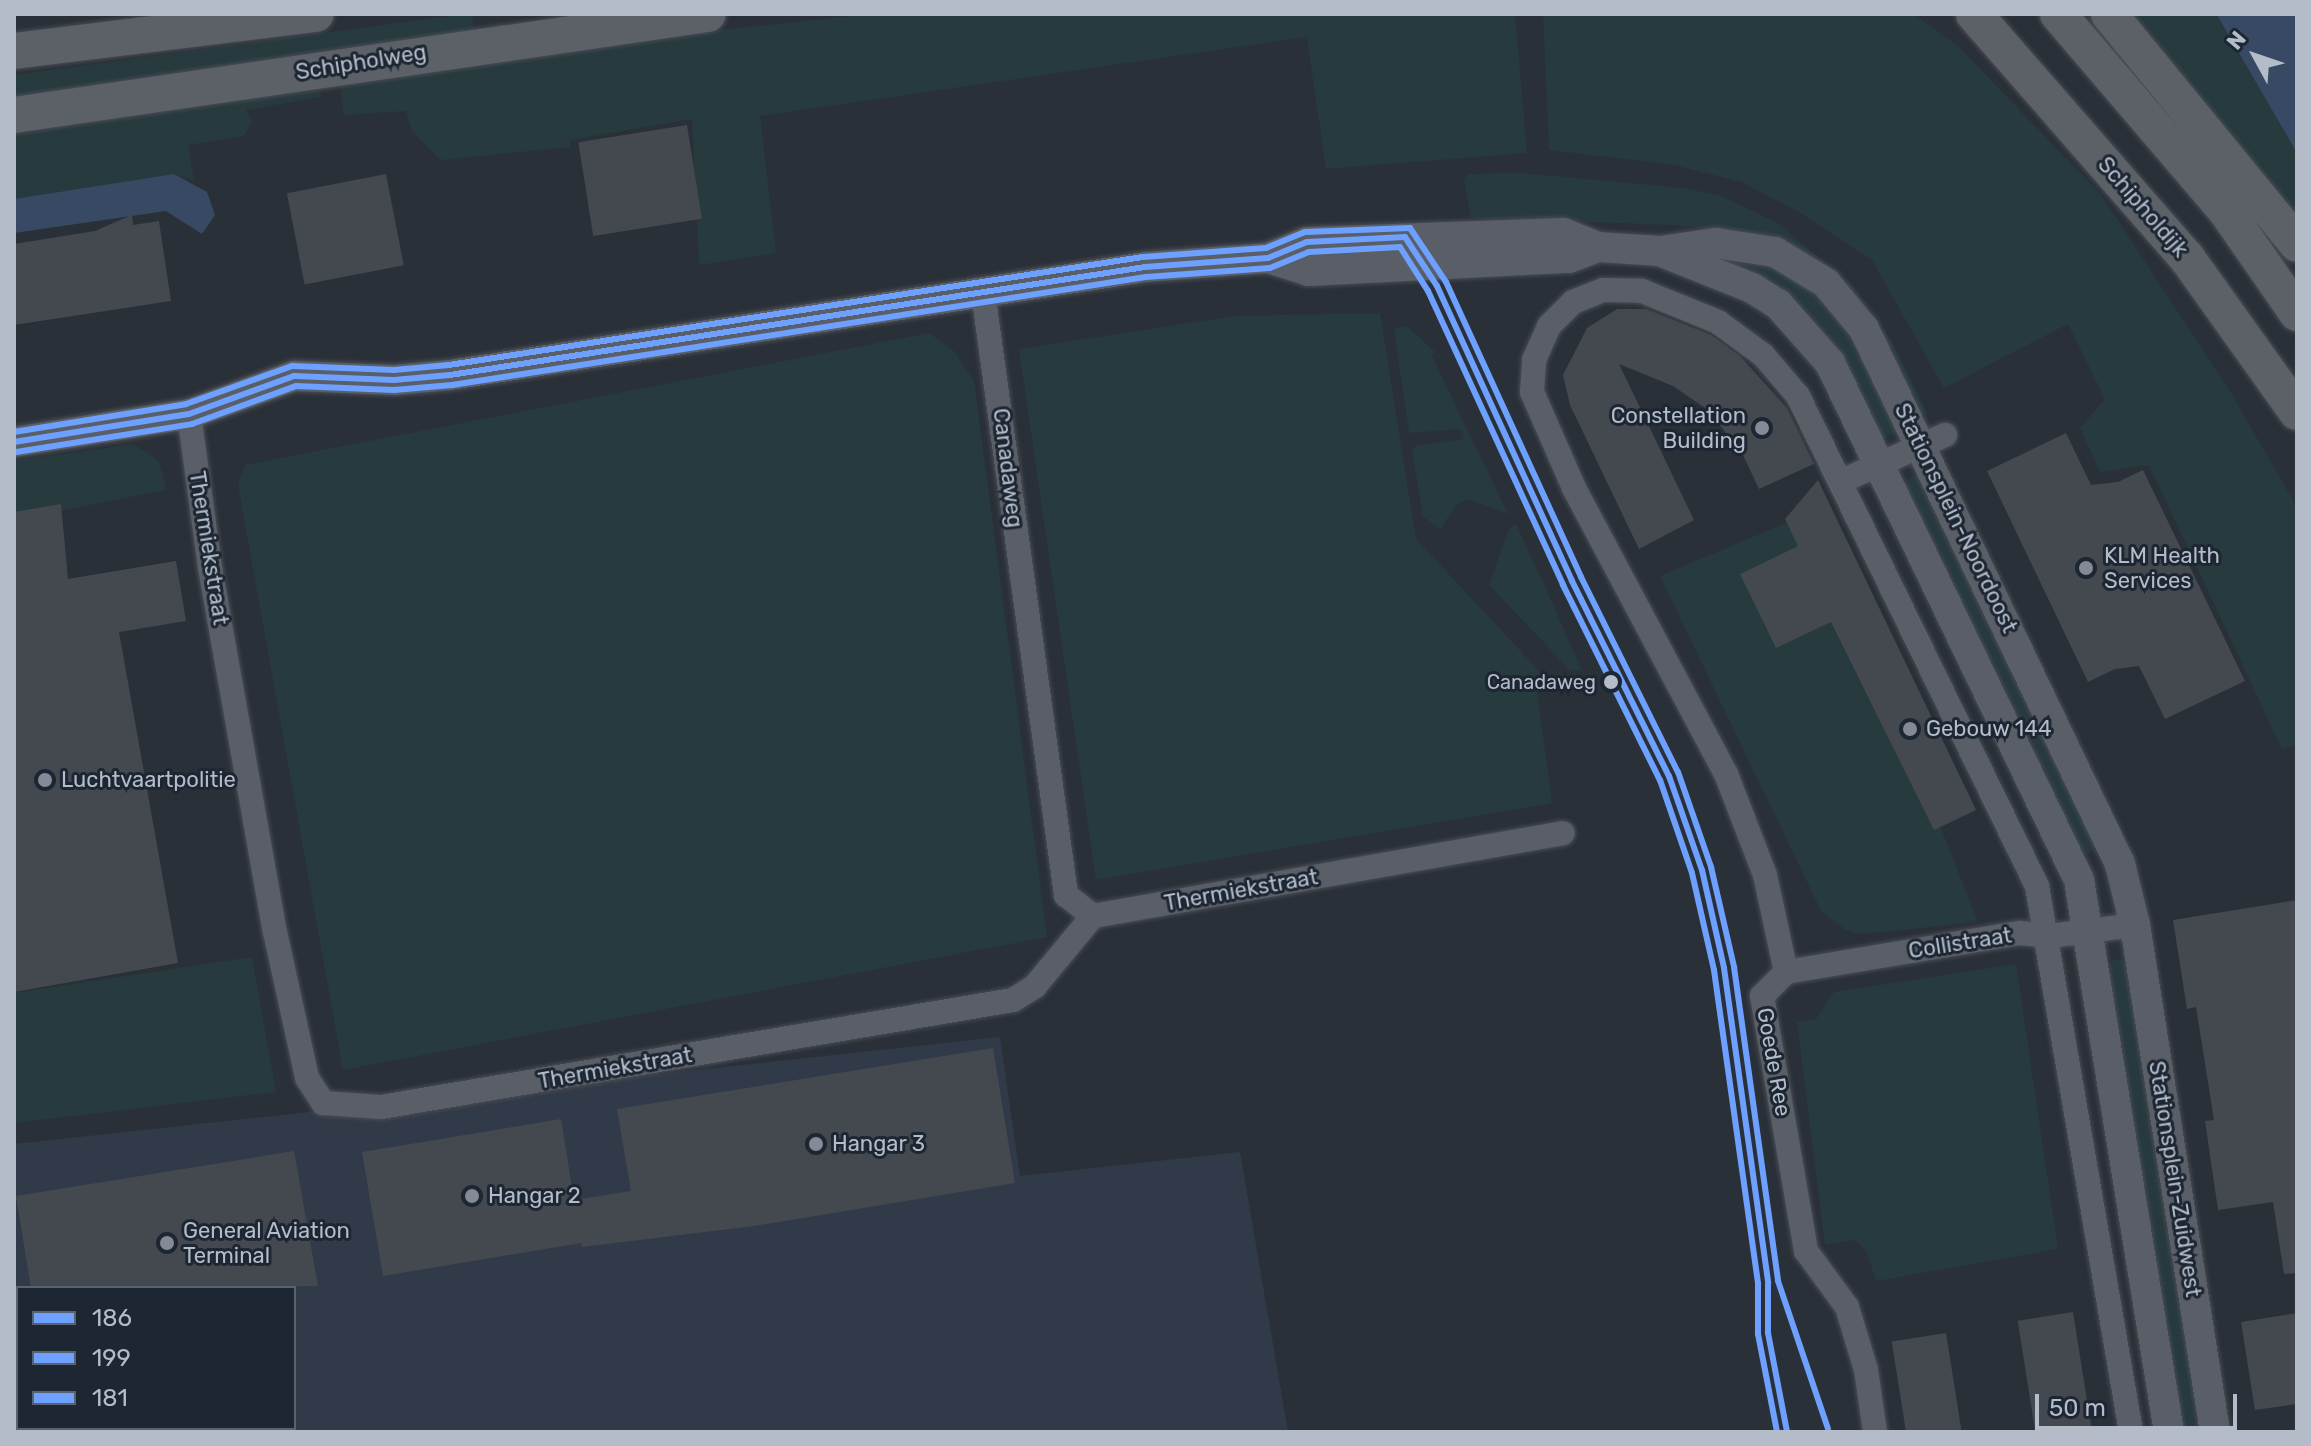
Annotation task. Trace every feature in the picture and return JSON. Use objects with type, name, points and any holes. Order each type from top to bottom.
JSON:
[{"type":"main road","points":[[14,51],[316,14]]},
{"type":"main road","name":"Schipholweg","points":[[14,115],[708,14]]},
{"type":"main road","name":"Schipholdijk","points":[[1974,14],[2187,258],[2297,412]]},
{"type":"main road","points":[[2058,14],[2227,212],[2297,313]]},
{"type":"main road","points":[[2109,14],[2297,244]]},
{"type":"street","name":"Stationsplein-Noordoost","points":[[1268,258],[1307,242],[1563,233],[1598,247],[1660,251],[1746,245],[1775,252],[1826,283],[1864,329],[1933,440],[2120,864],[2135,925]]},
{"type":"street","name":"Stationsplein-Noordoost","points":[[1268,258],[1309,271],[1424,261],[1569,258],[1598,247]]},
{"type":"street","name":"Stationsplein-Noordoost","points":[[1660,251],[1752,288],[1799,322],[1830,363],[2079,880],[2091,932]]},
{"type":"street","points":[[14,442],[189,414],[294,376],[394,380],[450,375],[1145,267],[1268,258]]},
{"type":"street","points":[[1786,972],[1765,875],[1726,774],[1619,576],[1532,392],[1540,342],[1562,312],[1586,296],[1614,289],[1642,291],[1695,309],[1742,337],[1798,396],[2037,886],[2050,936],[2131,1432]]},
{"type":"street","name":"Canadaweg","points":[[983,292],[1066,895],[1093,916]]},
{"type":"street","name":"Thermiekstraat","points":[[189,414],[210,568],[275,932],[307,1078],[323,1103],[381,1107],[1013,1000],[1035,986],[1093,916],[1563,833]]},
{"type":"street","points":[[1880,464],[1933,440]]},
{"type":"street","name":"Stationsplein-Noordoost","points":[[1842,481],[1880,464]]},
{"type":"street","name":"Collistraat","points":[[1786,972],[2020,933],[2050,936],[2135,925]]},
{"type":"street","name":"Stationsplein-Zuidwest","points":[[2135,925],[2215,1432]]},
{"type":"street","name":"Stationsplein-Zuidwest","points":[[2091,932],[2169,1432]]},
{"type":"street","name":"Goede Ree","points":[[1786,972],[1762,996],[1806,1251],[1847,1307],[1866,1370],[1875,1432]]},
{"type":"shaded area","points":[[1000,1037],[1020,1176],[1240,1152],[1288,1432],[14,1432],[14,1144]]},
{"type":"green space","points":[[472,14],[474,30],[14,99],[14,75]]},
{"type":"green space","points":[[871,14],[1515,14],[1527,153],[1326,169],[1307,37],[760,116],[776,253],[699,265],[692,119],[570,140],[570,147],[441,160],[412,131],[406,111],[344,115],[339,80],[555,47]]},
{"type":"green space","points":[[1543,14],[1914,14],[1958,46],[2100,193],[2231,393],[2297,507],[2297,745],[2282,749],[2149,465],[2100,472],[2080,428],[2105,399],[2068,324],[1944,388],[1872,260],[1802,214],[1742,182],[1674,165],[1549,150]]},
{"type":"green space","points":[[2132,14],[2216,14],[2297,153],[2297,216]]},
{"type":"green space","points":[[319,83],[321,97],[246,110],[252,123],[243,136],[188,145],[194,181],[174,174],[14,199],[14,133]]},
{"type":"green space","points":[[1522,173],[1683,188],[1719,195],[1776,222],[1852,285],[1892,342],[1928,414],[1914,413],[1844,289],[1735,233],[1674,225],[1471,218],[1464,180],[1468,174]]},
{"type":"green space","points":[[1717,256],[1770,265],[1821,294],[1851,332],[1897,429],[1895,434],[1882,438],[1834,345],[1809,315],[1790,297]]},
{"type":"green space","points":[[1380,313],[1416,539],[1544,676],[1535,677],[1552,803],[1096,880],[1019,349],[1235,316]]},
{"type":"green space","points":[[1407,326],[1435,352],[1431,354],[1508,514],[1468,499],[1455,506],[1440,530],[1423,516],[1412,451],[1416,446],[1463,439],[1460,429],[1409,433],[1394,329]]},
{"type":"green space","points":[[929,333],[954,351],[974,381],[1047,937],[343,1070],[238,485],[245,465]]},
{"type":"green space","points":[[134,444],[159,461],[166,490],[14,520],[14,461]]},
{"type":"green space","points":[[1914,475],[1919,477],[2097,846],[2087,855],[2082,854],[1904,483]]},
{"type":"green space","points":[[1788,522],[1800,545],[1742,573],[1774,639],[1833,611],[1939,823],[1978,922],[1862,934],[1846,930],[1821,911],[1660,576]]},
{"type":"green space","points":[[1516,524],[1582,671],[1570,670],[1489,585],[1509,529]]},
{"type":"green space","points":[[252,957],[276,1092],[14,1123],[14,993]]},
{"type":"green space","points":[[2113,959],[2125,961],[2202,1432],[2183,1432],[2109,969]]},
{"type":"green space","points":[[2016,964],[2058,1249],[1876,1281],[1867,1252],[1855,1240],[1825,1245],[1797,1022],[1816,1019],[1834,992]]},
{"type":"water","points":[[2216,14],[2297,14],[2297,153],[2218,17]]},
{"type":"water","points":[[174,174],[207,192],[215,215],[202,234],[166,211],[14,233],[14,199]]},
{"type":"building","points":[[687,125],[702,219],[593,236],[578,142]]},
{"type":"building","points":[[386,174],[404,265],[305,285],[287,193]]},
{"type":"building","points":[[132,215],[133,225],[159,221],[171,301],[14,325],[14,244],[95,231]]},
{"type":"building","name":"Constellation Building","points":[[1617,309],[1646,309],[1711,335],[1740,356],[1787,408],[1814,464],[1759,489],[1742,453],[1708,410],[1673,386],[1619,364],[1694,520],[1639,549],[1570,405],[1563,375],[1587,328]]},
{"type":"building","points":[[2066,433],[2091,485],[2118,482],[2143,470],[2245,681],[2165,719],[2139,666],[2115,669],[2088,682],[1987,471]]},
{"type":"building","name":"Gebouw 144","points":[[1818,480],[1976,810],[1934,830],[1831,622],[1776,648],[1740,574],[1798,546],[1785,519]]},
{"type":"building","points":[[61,504],[68,579],[176,561],[186,621],[119,632],[178,963],[14,992],[14,512]]},
{"type":"building","points":[[2297,900],[2297,1273],[2284,1274],[2273,1202],[2218,1210],[2205,1121],[2214,1120],[2196,1007],[2187,1009],[2173,920]]},
{"type":"building","name":"Hangar 3","points":[[993,1048],[1015,1183],[754,1226],[582,1247],[581,1243],[383,1276],[362,1152],[561,1119],[574,1200],[631,1191],[617,1109]]},
{"type":"building","name":"General Aviation Terminal","points":[[294,1151],[318,1286],[31,1286],[16,1196]]},
{"type":"building","points":[[2073,1312],[2092,1432],[2035,1432],[2018,1321]]},
{"type":"building","points":[[2297,1313],[2297,1404],[2255,1410],[2241,1322]]},
{"type":"building","points":[[1946,1333],[1962,1432],[1906,1432],[1892,1342]]},
{"type":"transit line","name":"181","points":[[14,432],[186,404],[292,366],[394,370],[449,365],[1143,257],[1266,248],[1305,232],[1410,228],[1446,282],[1581,577],[1678,772],[1711,867],[1734,967],[1778,1281],[1828,1429]]},
{"type":"transit line","name":"186","points":[[14,442],[189,414],[294,376],[394,380],[450,375],[1145,267],[1268,258],[1307,242],[1405,237],[1437,286],[1572,581],[1669,776],[1702,870],[1724,968],[1768,1283],[1768,1333],[1787,1432]]},
{"type":"transit line","name":"199","points":[[16,452],[192,424],[296,386],[394,390],[452,385],[1146,277],[1270,268],[1309,252],[1400,247],[1428,291],[1563,585],[1660,780],[1692,873],[1714,970],[1758,1284],[1758,1334],[1777,1432]]},
{"type":"place","name":"Constellation Building","points":[[1762,428]]},
{"type":"place","name":"KLM Health Services","points":[[2086,568]]},
{"type":"place","name":"Canadaweg","points":[[1611,682]]},
{"type":"place","name":"Gebouw 144","points":[[1910,729]]},
{"type":"place","name":"Luchtvaartpolitie","points":[[45,780]]},
{"type":"place","name":"Hangar 3","points":[[816,1144]]},
{"type":"place","name":"Hangar 2","points":[[472,1196]]},
{"type":"place","name":"General Aviation Terminal","points":[[167,1243]]}]
